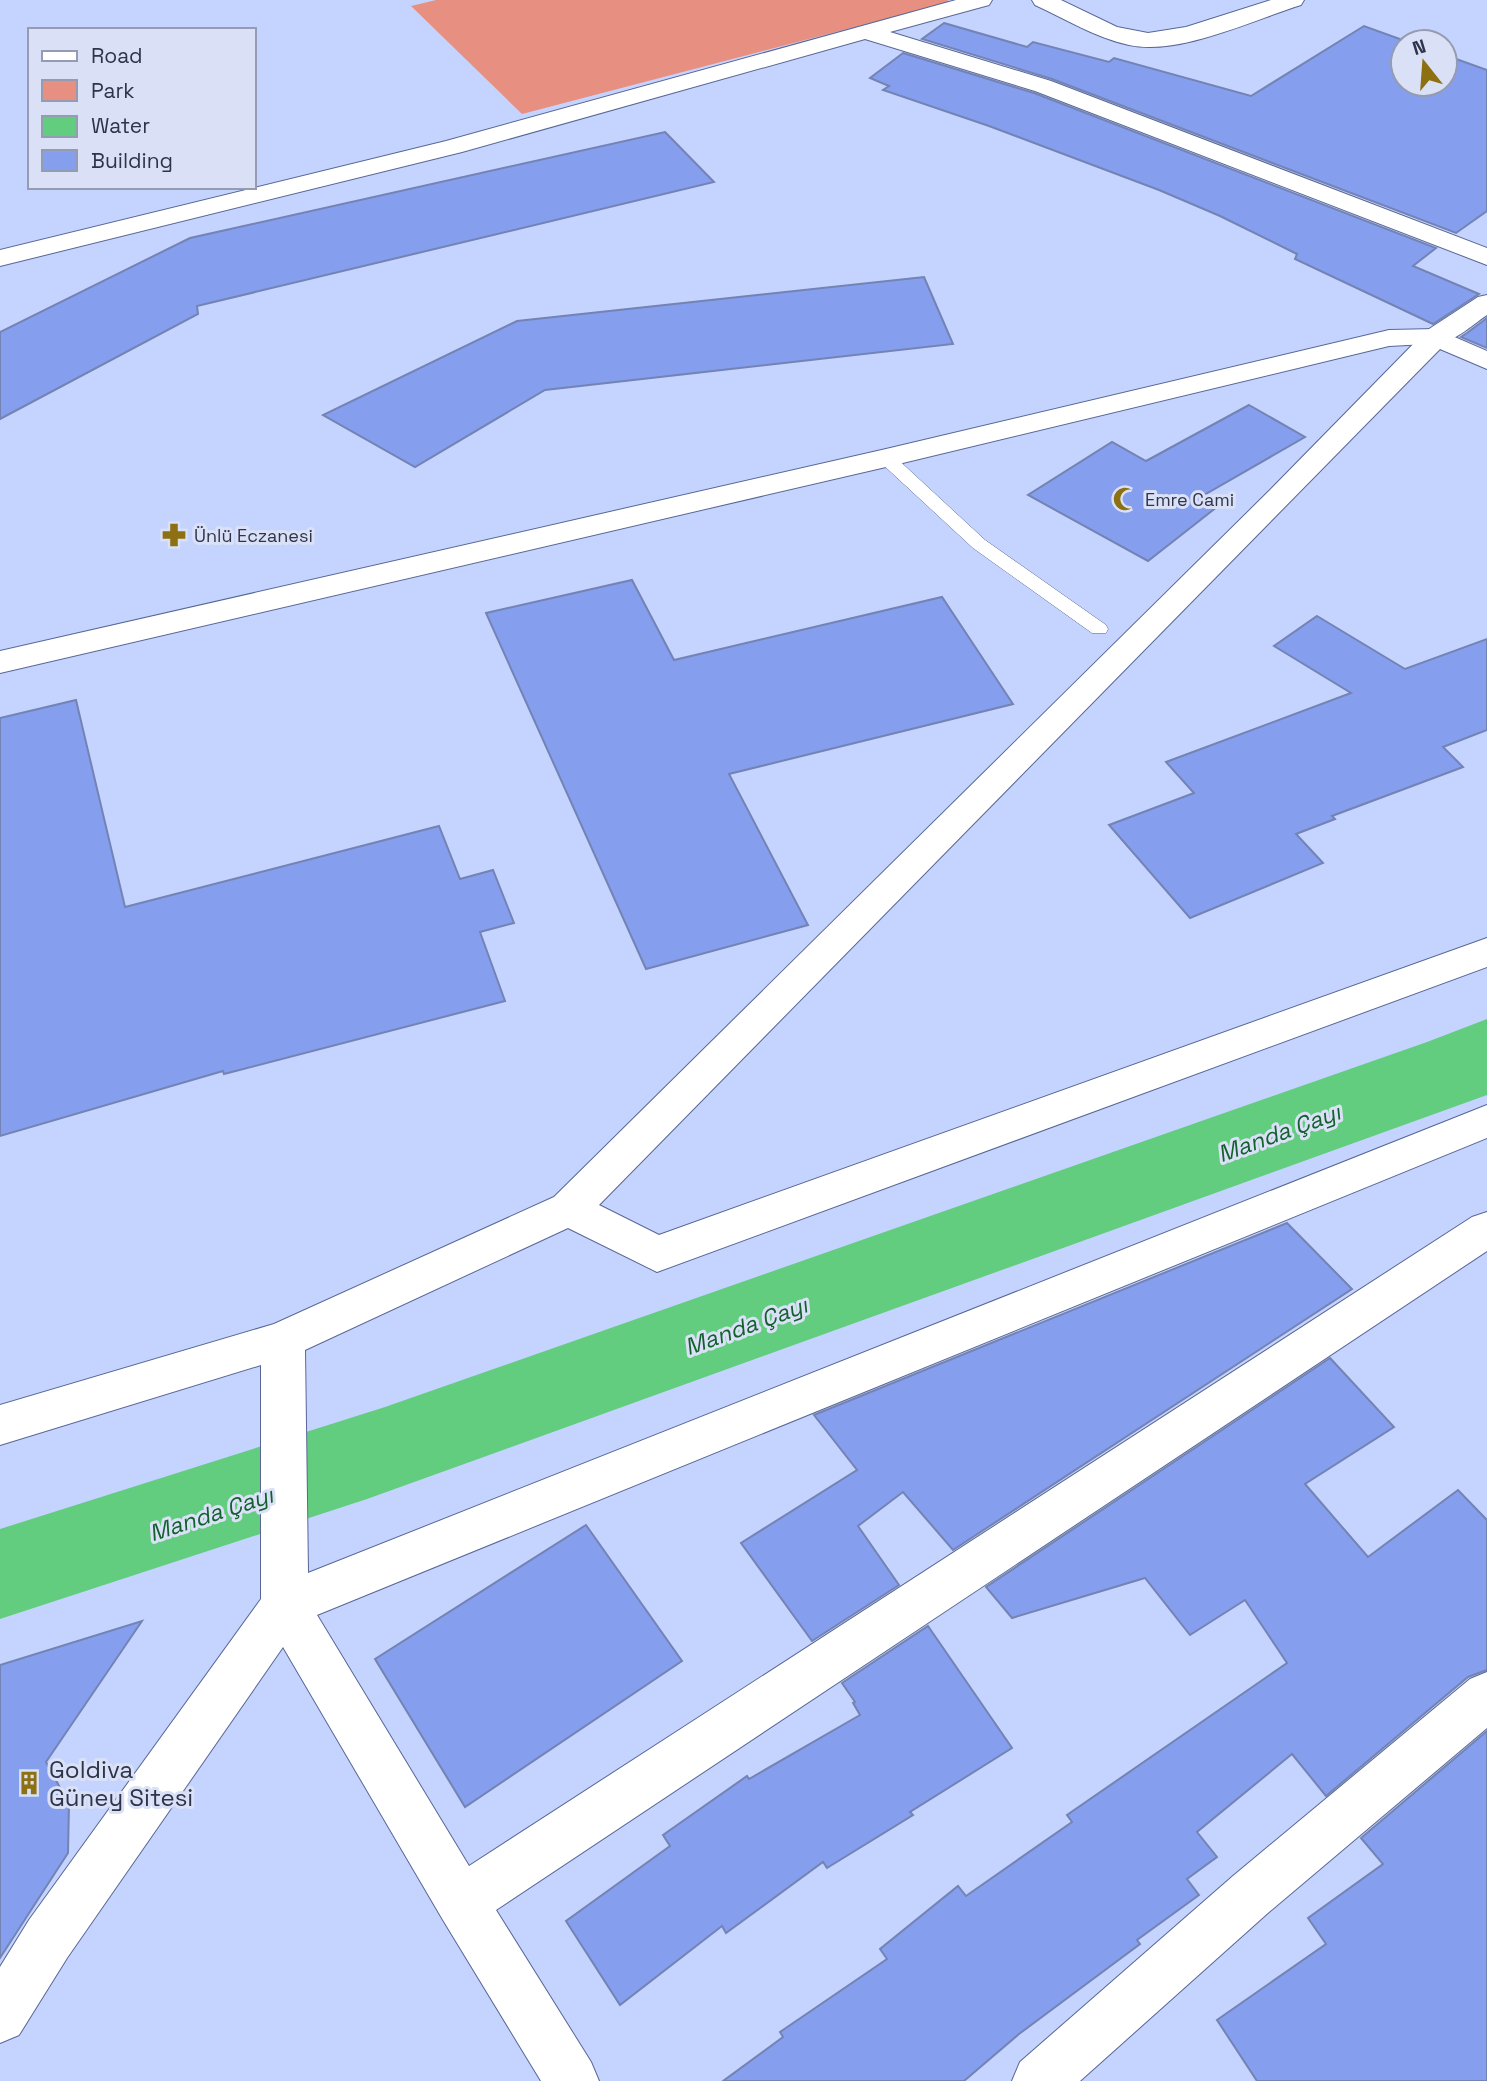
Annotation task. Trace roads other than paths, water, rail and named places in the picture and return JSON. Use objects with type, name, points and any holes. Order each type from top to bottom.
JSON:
[{"type":"street","points":[[0,258],[453,147],[981,0]]},
{"type":"street","points":[[1043,0],[1102,28],[1134,39],[1165,40],[1293,0]]},
{"type":"street","points":[[864,32],[1043,86],[1487,257]]},
{"type":"street","points":[[0,1425],[283,1340],[569,1209],[1271,506],[1436,337],[1487,303]]},
{"type":"street","points":[[0,662],[886,458],[1389,338],[1436,337],[1487,361]]},
{"type":"street","points":[[569,1209],[657,1254],[1487,952]]},
{"type":"street","points":[[0,2016],[48,1939],[285,1605],[1487,1121]]},
{"type":"street","points":[[461,1902],[1487,1229]]},
{"type":"street","points":[[283,1340],[285,1605],[461,1902],[572,2081]]},
{"type":"street","points":[[1038,2081],[1261,1885],[1487,1696]]},
{"type":"lane","points":[[886,458],[979,544],[1099,629]]},
{"type":"water","name":"Manda Çayı","points":[[1487,1019],[1487,1095],[367,1499],[0,1619],[0,1529],[385,1407]]},
{"type":"place","name":"Emre Cami","points":[[1125,499]]},
{"type":"place","name":"Ünlü Eczanesi","points":[[174,535]]},
{"type":"place","name":"Goldiva Güney Sitesi","points":[[29,1783]]}]
